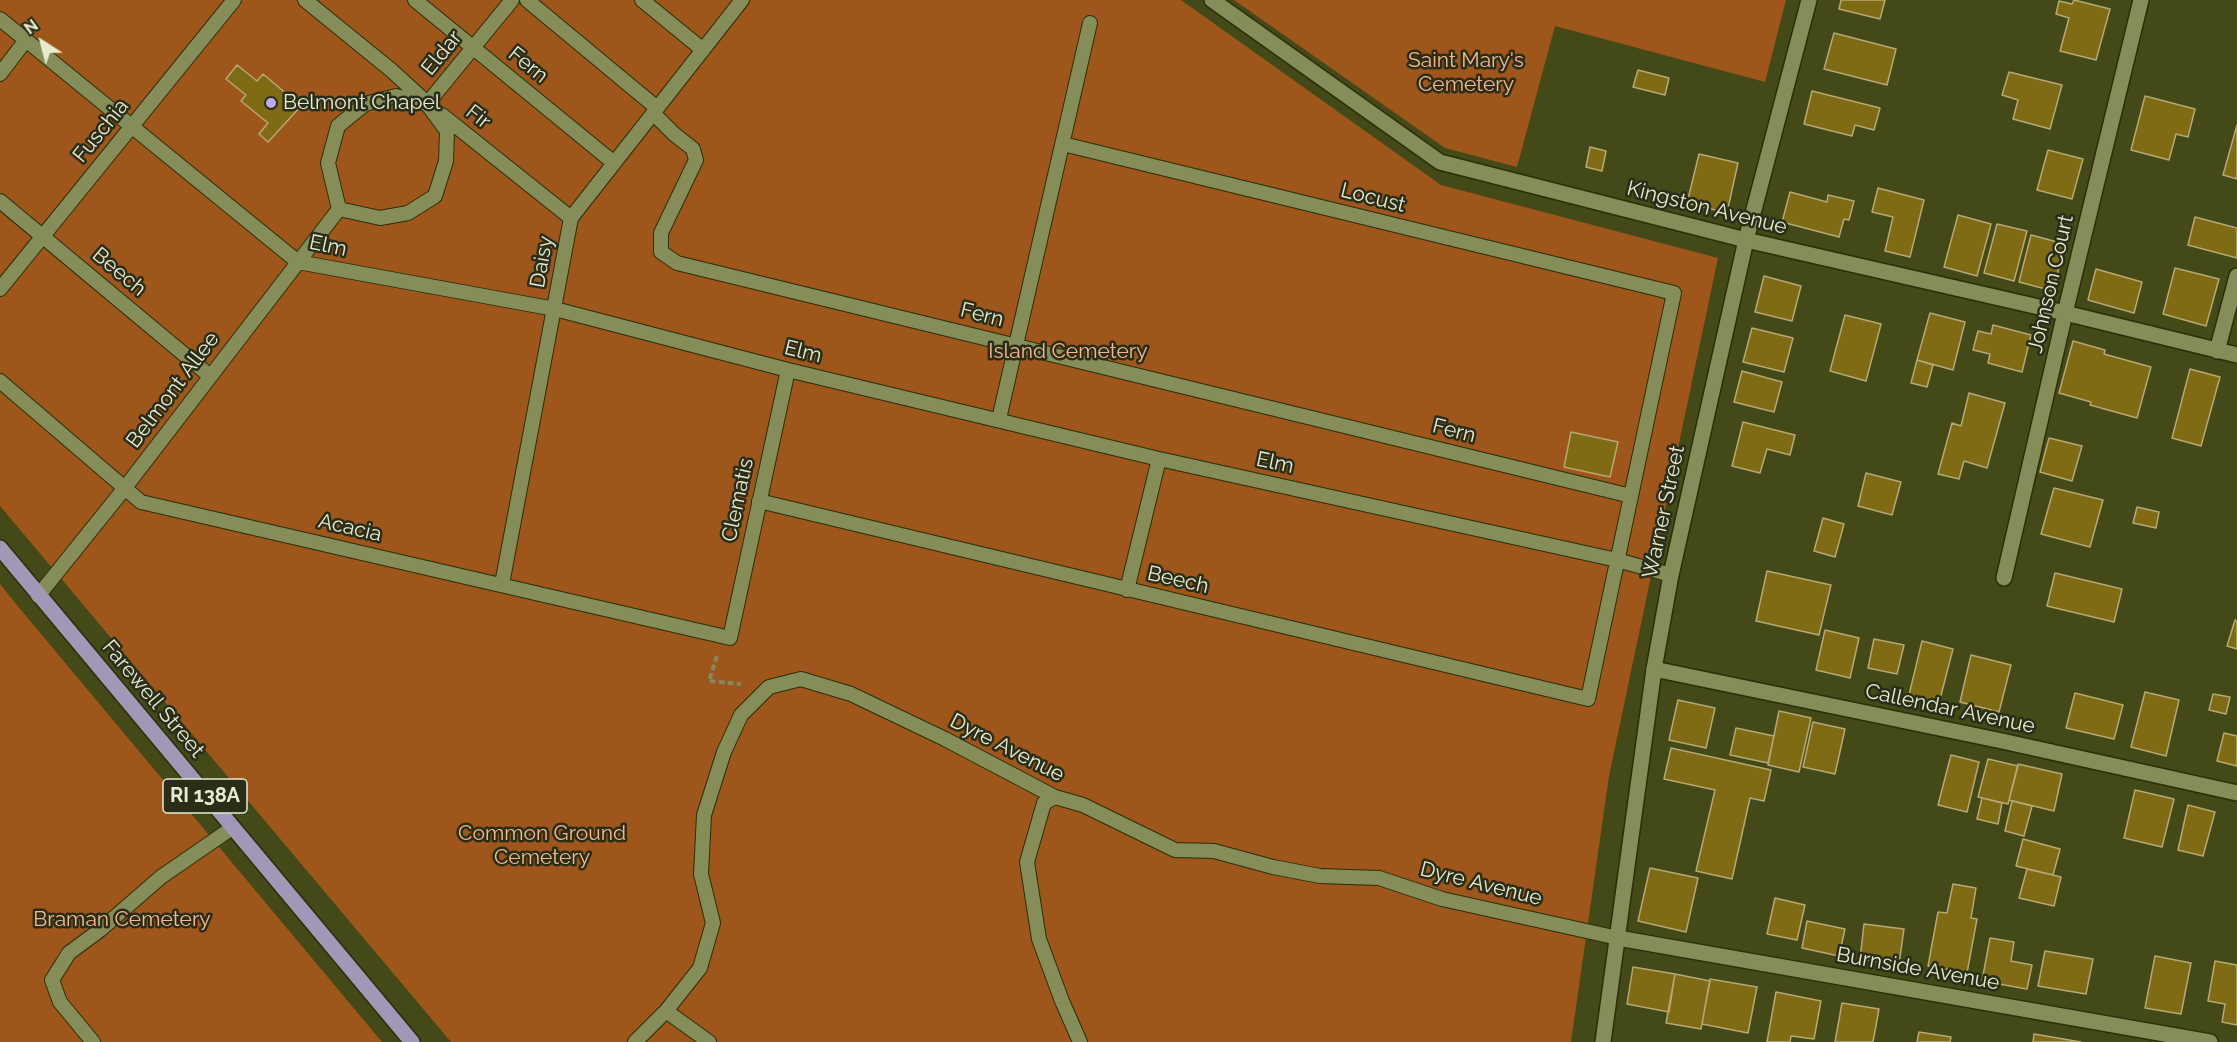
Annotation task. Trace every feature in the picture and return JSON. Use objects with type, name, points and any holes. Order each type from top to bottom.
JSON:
[{"type":"main road","name":"Farewell Street","points":[[0,548],[412,1042]]},
{"type":"street","name":"Kingston Avenue","points":[[1212,0],[1440,162],[1746,240],[2065,313],[2237,356]]},
{"type":"street","name":"Warner Street","points":[[1603,1042],[1654,669],[1671,575],[1746,240],[1809,0]]},
{"type":"street","name":"Johnson Court","points":[[2004,578],[2141,0]]},
{"type":"street","points":[[2217,351],[2237,276]]},
{"type":"street","name":"Callendar Avenue","points":[[1654,669],[2002,741],[2237,793]]},
{"type":"street","name":"Burnside Avenue","points":[[1618,938],[2210,1042]]},
{"type":"lane","name":"Fuschia","points":[[0,289],[234,0]]},
{"type":"lane","name":"Fir","points":[[305,0],[391,70],[427,104],[571,218]]},
{"type":"lane","name":"Fern","points":[[415,0],[614,163]]},
{"type":"lane","name":"Eldar","points":[[427,104],[512,0]]},
{"type":"lane","points":[[527,0],[655,110]]},
{"type":"lane","points":[[642,0],[703,50]]},
{"type":"lane","name":"Daisy","points":[[502,584],[571,218],[742,0]]},
{"type":"lane","name":"Elm","points":[[0,19],[298,262],[555,309],[788,370],[1160,459],[1617,560],[1671,575]]},
{"type":"lane","points":[[999,419],[1090,23]]},
{"type":"lane","points":[[0,74],[26,40]]},
{"type":"lane","points":[[396,96],[427,104],[447,131],[446,161],[435,196],[408,213],[380,218],[339,209],[328,163],[338,126],[364,104],[396,96]]},
{"type":"lane","name":"Fern","points":[[655,110],[674,134],[693,148],[696,160],[661,233],[661,252],[677,263],[1631,496]]},
{"type":"lane","name":"Locust","points":[[1062,144],[1674,293],[1631,496]]},
{"type":"lane","name":"Beech","points":[[0,201],[210,376]]},
{"type":"lane","name":"Belmont Allee","points":[[38,596],[124,489],[339,209]]},
{"type":"lane","name":"Clematis","points":[[725,636],[759,501],[788,370]]},
{"type":"lane","name":"Acacia","points":[[0,381],[141,502],[725,636]]},
{"type":"lane","points":[[1127,590],[1160,459]]},
{"type":"lane","points":[[1617,560],[1631,496]]},
{"type":"lane","name":"Beech","points":[[759,501],[1588,699],[1617,560]]},
{"type":"lane","name":"Dyre Avenue","points":[[769,687],[801,679],[851,694],[945,739],[1055,797],[1083,805],[1175,850],[1214,851],[1273,867],[1320,876],[1379,878],[1442,899],[1618,938]]},
{"type":"lane","points":[[635,1042],[666,1011],[700,968],[713,923],[701,874],[704,815],[724,752],[741,715],[769,687]]},
{"type":"lane","points":[[1055,797],[1044,803],[1027,862],[1039,939],[1080,1042]]},
{"type":"lane","points":[[93,1042],[60,1002],[52,980],[69,953],[100,930],[161,877],[232,828]]},
{"type":"lane","points":[[666,1011],[709,1042]]},
{"type":"path","points":[[725,636],[709,681],[769,687]]},
{"type":"green space","name":"Island Cemetery","points":[[0,0],[1181,0],[1441,185],[1718,258],[1609,776],[1571,1042],[451,1042],[0,506]]},
{"type":"green space","name":"Saint Mary's Cemetery","points":[[1234,0],[1786,0],[1765,82],[1555,26],[1517,167],[1445,148]]},
{"type":"green space","name":"Braman Cemetery","points":[[0,584],[16,604],[382,1042],[0,1042]]},
{"type":"building","points":[[1841,0],[1885,0],[1880,19],[1839,9]]},
{"type":"building","points":[[2074,0],[2110,9],[2096,60],[2060,51],[2069,18],[2056,14],[2059,1],[2072,4]]},
{"type":"building","points":[[1834,33],[1896,49],[1887,85],[1824,69]]},
{"type":"building","name":"Belmont Chapel","points":[[237,65],[257,81],[263,74],[301,106],[268,142],[259,134],[268,123],[241,101],[246,95],[226,79]]},
{"type":"building","points":[[1638,70],[1669,78],[1665,95],[1633,87]]},
{"type":"building","points":[[2009,72],[2062,85],[2050,129],[2013,119],[2018,100],[2002,95]]},
{"type":"building","points":[[1812,91],[1880,108],[1874,130],[1855,125],[1852,136],[1804,124]]},
{"type":"building","points":[[2145,96],[2195,109],[2188,137],[2176,134],[2169,160],[2131,150]]},
{"type":"building","points":[[2237,125],[2237,179],[2223,175]]},
{"type":"building","points":[[1590,147],[1606,151],[1602,171],[1586,167]]},
{"type":"building","points":[[2048,150],[2083,159],[2072,199],[2037,190]]},
{"type":"building","points":[[1699,154],[1738,163],[1727,213],[1687,203]]},
{"type":"building","points":[[1878,188],[1924,200],[1910,257],[1885,251],[1893,217],[1872,212]]},
{"type":"building","points":[[1790,192],[1827,202],[1828,195],[1854,201],[1849,220],[1844,219],[1839,237],[1782,222]]},
{"type":"building","points":[[1958,215],[1991,224],[1977,276],[1944,267]]},
{"type":"building","points":[[2195,217],[2237,228],[2237,258],[2188,245]]},
{"type":"building","points":[[1997,224],[2027,231],[2014,281],[1984,273]]},
{"type":"building","points":[[2031,235],[2065,244],[2053,291],[2019,282]]},
{"type":"building","points":[[2175,268],[2219,279],[2206,326],[2163,314]]},
{"type":"building","points":[[2096,269],[2142,282],[2134,313],[2088,300]]},
{"type":"building","points":[[1764,276],[1801,286],[1792,321],[1755,312]]},
{"type":"building","points":[[1930,313],[1965,322],[1953,370],[1917,360]]},
{"type":"building","points":[[1845,315],[1881,324],[1866,381],[1830,371]]},
{"type":"building","points":[[1993,325],[2031,335],[2022,372],[1988,363],[1990,354],[1973,350],[1978,331],[1991,334]]},
{"type":"building","points":[[1752,328],[1793,338],[1784,372],[1743,362]]},
{"type":"building","points":[[2073,341],[2105,350],[2104,354],[2151,367],[2137,418],[2090,405],[2091,402],[2059,393]]},
{"type":"building","points":[[1917,360],[1933,365],[1927,387],[1911,383]]},
{"type":"building","points":[[2190,369],[2220,377],[2201,446],[2172,438]]},
{"type":"building","points":[[1742,371],[1782,382],[1774,412],[1734,402]]},
{"type":"building","points":[[1969,393],[2005,403],[1987,468],[1964,461],[1959,479],[1938,474],[1952,423],[1961,426]]},
{"type":"building","points":[[1743,422],[1795,435],[1790,455],[1767,449],[1760,473],[1732,466]]},
{"type":"building","points":[[1571,432],[1618,442],[1610,477],[1564,467]]},
{"type":"building","points":[[2049,438],[2082,446],[2072,481],[2040,472]]},
{"type":"building","points":[[1866,473],[1901,482],[1892,515],[1858,506]]},
{"type":"building","points":[[2054,488],[2103,500],[2090,547],[2041,534]]},
{"type":"building","points":[[2137,507],[2159,512],[2156,528],[2133,523]]},
{"type":"building","points":[[1823,518],[1844,524],[1835,557],[1814,551]]},
{"type":"building","points":[[1767,571],[1831,585],[1819,635],[1756,621]]},
{"type":"building","points":[[2055,573],[2122,589],[2114,622],[2047,606]]},
{"type":"building","points":[[2235,620],[2237,621],[2237,649],[2227,646]]},
{"type":"building","points":[[1825,630],[1859,638],[1850,678],[1816,670]]},
{"type":"building","points":[[1874,639],[1904,645],[1897,674],[1868,668]]},
{"type":"building","points":[[1922,641],[1953,649],[1939,703],[1909,695]]},
{"type":"building","points":[[1971,655],[2011,665],[1999,712],[1960,702]]},
{"type":"building","points":[[2145,692],[2179,700],[2166,756],[2131,747]]},
{"type":"building","points":[[2075,693],[2123,705],[2114,739],[2066,728]]},
{"type":"building","points":[[2213,694],[2230,697],[2226,714],[2209,710]]},
{"type":"building","points":[[1678,700],[1715,708],[1706,748],[1669,740]]},
{"type":"building","points":[[1779,711],[1811,718],[1799,772],[1768,765]]},
{"type":"building","points":[[1813,722],[1845,729],[1835,774],[1803,767]]},
{"type":"building","points":[[1736,728],[1774,736],[1768,763],[1730,755]]},
{"type":"building","points":[[2224,733],[2237,736],[2237,766],[2217,761]]},
{"type":"building","points":[[1671,748],[1771,770],[1764,801],[1750,798],[1732,879],[1696,871],[1715,790],[1664,779]]},
{"type":"building","points":[[1951,755],[1979,762],[1967,812],[1938,805]]},
{"type":"building","points":[[1988,759],[2018,766],[2008,804],[1978,797]]},
{"type":"building","points":[[2018,764],[2062,774],[2054,811],[2009,800]]},
{"type":"building","points":[[2135,790],[2174,799],[2162,847],[2124,838]]},
{"type":"building","points":[[1982,798],[2002,803],[1998,824],[1977,819]]},
{"type":"building","points":[[2012,801],[2032,806],[2024,836],[2005,831]]},
{"type":"building","points":[[2188,805],[2215,812],[2203,856],[2178,850]]},
{"type":"building","points":[[2023,839],[2060,849],[2053,875],[2016,866]]},
{"type":"building","points":[[1650,868],[1698,878],[1686,932],[1638,921]]},
{"type":"building","points":[[2027,869],[2061,877],[2054,906],[2019,898]]},
{"type":"building","points":[[1953,884],[1976,888],[1971,918],[1977,919],[1967,973],[1928,966],[1938,912],[1947,913]]},
{"type":"building","points":[[1775,898],[1805,905],[1797,940],[1767,934]]},
{"type":"building","points":[[1807,921],[1845,929],[1839,956],[1802,948]]},
{"type":"building","points":[[1864,924],[1904,929],[1899,964],[1860,959]]},
{"type":"building","points":[[1990,938],[2014,942],[2011,961],[2032,965],[2027,989],[1982,981]]},
{"type":"building","points":[[2045,951],[2093,959],[2086,994],[2038,986]]},
{"type":"building","points":[[2155,956],[2191,963],[2181,1014],[2145,1008]]},
{"type":"building","points":[[2215,961],[2237,965],[2237,1025],[2222,1022],[2225,1004],[2208,1001]]},
{"type":"building","points":[[1633,967],[1675,974],[1669,1012],[1627,1004]]},
{"type":"building","points":[[1675,974],[1710,981],[1701,1029],[1666,1023]]},
{"type":"building","points":[[1710,979],[1757,987],[1748,1033],[1702,1024]]},
{"type":"building","points":[[1776,992],[1821,1001],[1814,1039],[1791,1036],[1790,1042],[1767,1042]]},
{"type":"building","points":[[1842,1003],[1879,1009],[1873,1042],[1835,1042]]},
{"type":"building","points":[[1919,1032],[1951,1037],[1950,1042],[1917,1042]]},
{"type":"building","points":[[2034,1034],[2081,1042],[2033,1042]]},
{"type":"place","name":"Belmont Chapel","points":[[271,103]]},
{"type":"park label","name":"Common Ground Cemetery","points":[[542,846]]}]
